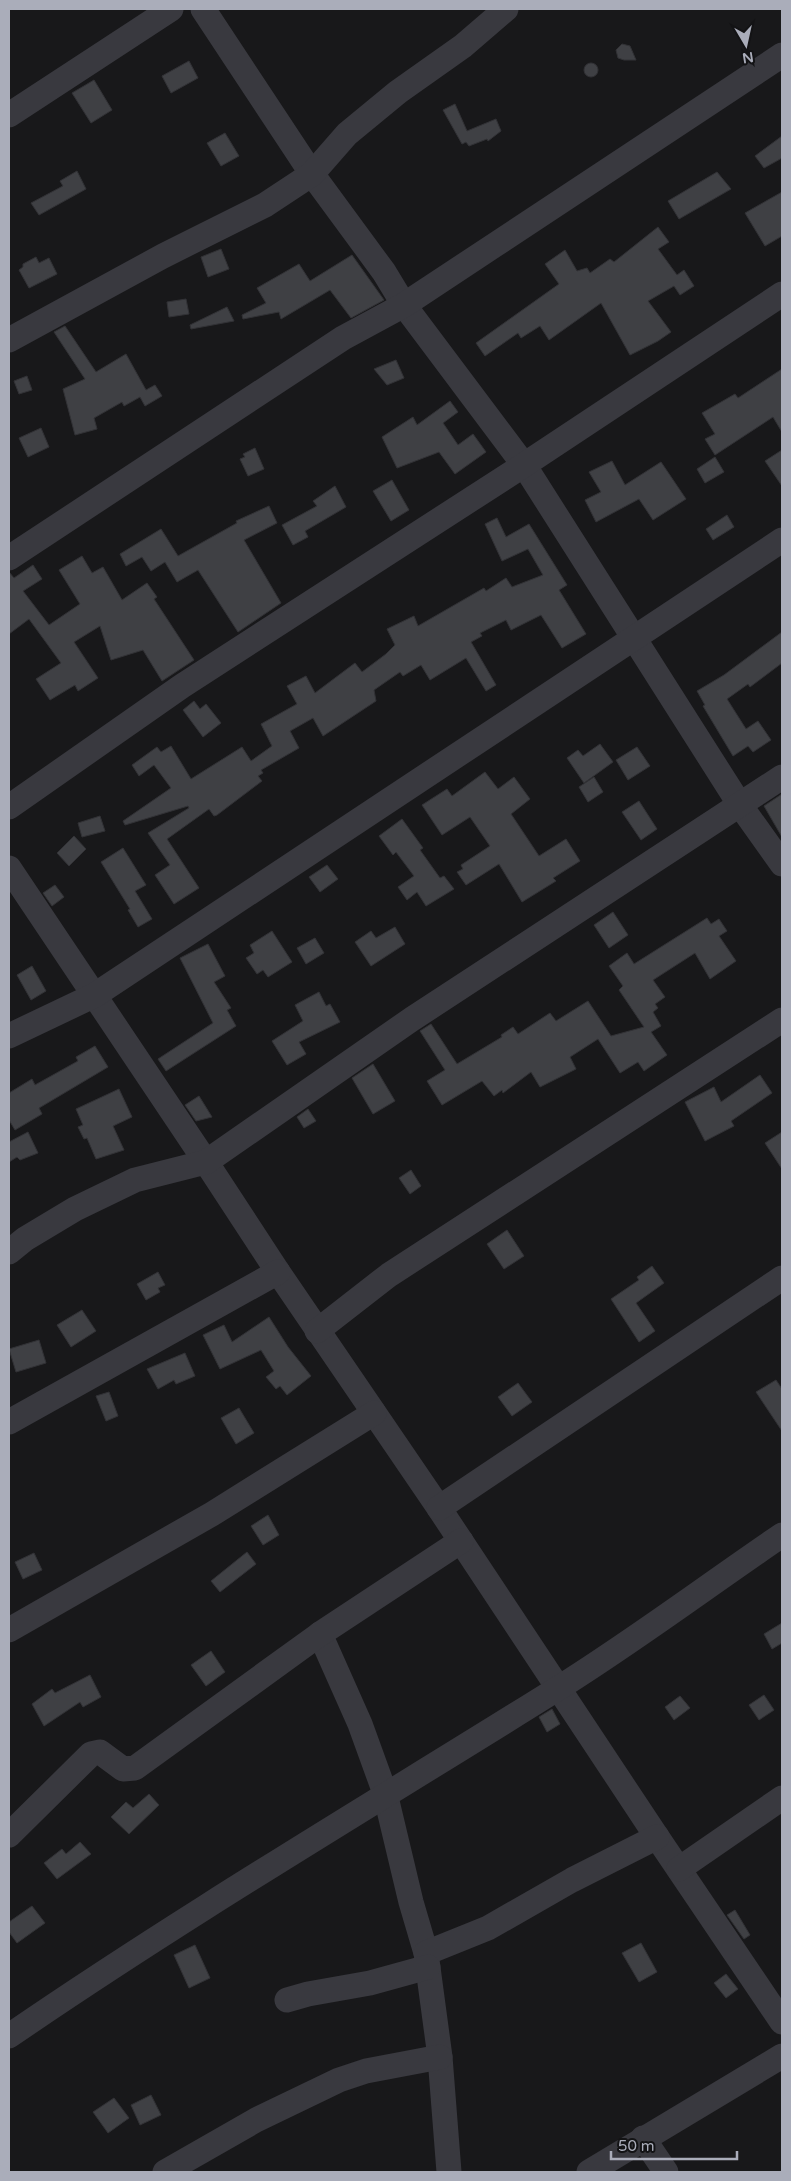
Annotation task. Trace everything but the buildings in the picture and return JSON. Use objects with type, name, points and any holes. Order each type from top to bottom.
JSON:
[{"type":"street","points":[[9,115],[171,9]]},
{"type":"street","points":[[203,9],[312,174],[384,272],[404,305],[524,465],[740,805],[782,864]]},
{"type":"street","points":[[9,340],[163,256],[265,205],[312,174],[347,134],[398,92],[463,46],[506,9]]},
{"type":"street","points":[[9,558],[343,338],[404,305],[782,55]]},
{"type":"street","points":[[9,807],[182,686],[524,465],[782,294]]},
{"type":"street","points":[[9,1036],[95,996],[782,540]]},
{"type":"street","points":[[9,1252],[25,1239],[75,1209],[135,1180],[206,1162],[412,1019],[782,777]]},
{"type":"street","points":[[9,868],[317,1331],[440,1508],[657,1837],[782,2022]]},
{"type":"street","points":[[317,1331],[390,1275],[782,1020]]},
{"type":"street","points":[[9,1422],[278,1272]]},
{"type":"street","points":[[440,1508],[782,1278]]},
{"type":"street","points":[[9,1630],[204,1519],[374,1413]]},
{"type":"street","points":[[9,2036],[85,1984],[385,1793],[559,1688],[782,1535]]},
{"type":"street","points":[[9,1835],[90,1754],[100,1752],[123,1769],[135,1768],[320,1634],[461,1541]]},
{"type":"street","points":[[320,1634],[360,1724],[385,1793],[427,1960],[440,2057],[449,2172]]},
{"type":"street","points":[[679,1869],[782,1798]]},
{"type":"street","points":[[287,2000],[308,1994],[370,1983],[427,1960],[572,1880],[657,1837]]},
{"type":"street","points":[[589,2172],[782,2056]]},
{"type":"street","points":[[165,2172],[256,2120],[339,2080],[366,2071],[440,2057]]},
{"type":"street","points":[[643,2138],[666,2172]]}]
